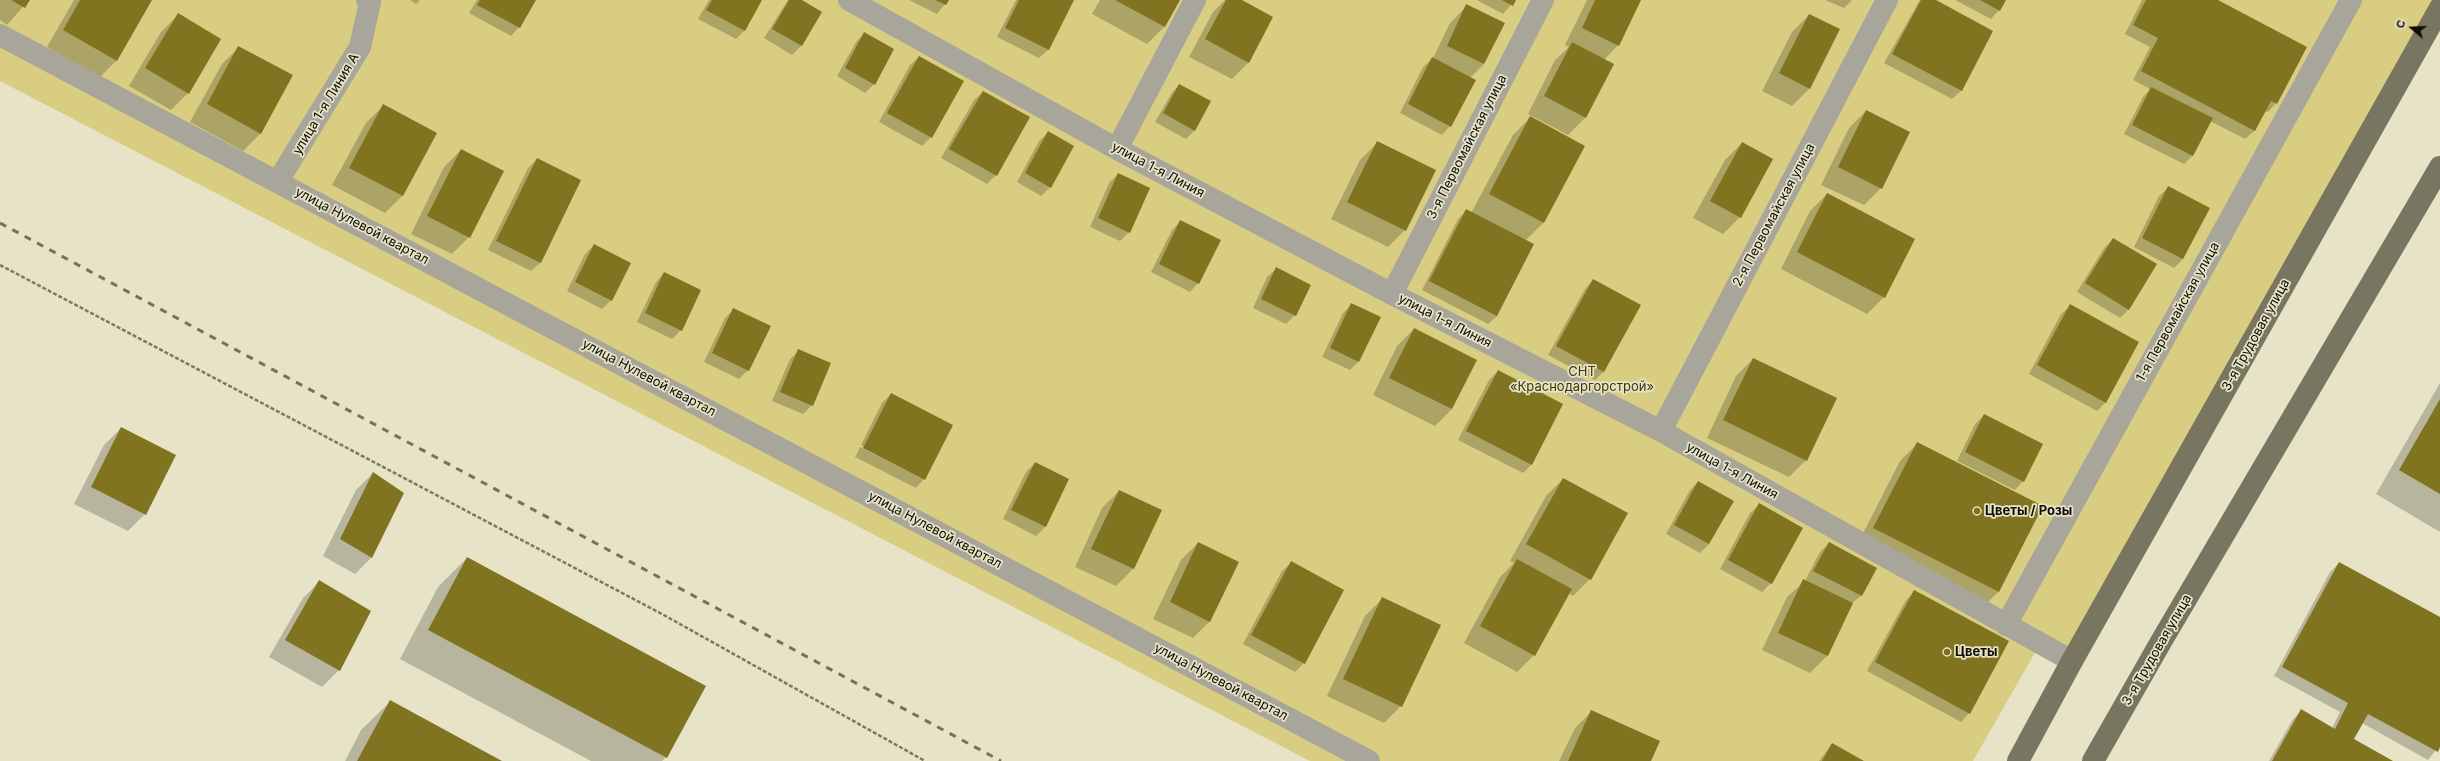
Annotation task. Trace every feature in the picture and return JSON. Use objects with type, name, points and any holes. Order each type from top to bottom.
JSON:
[{"type":"main road","name":"3-я Трудовая улица","points":[[2072,661],[2440,8]]},
{"type":"main road","name":"3-я Трудовая улица","points":[[2093,761],[2166,633],[2440,168]]},
{"type":"main road","points":[[2018,761],[2072,661]]},
{"type":"street","name":"улица 1-я Линия А","points":[[278,181],[360,47],[370,2],[367,0]]},
{"type":"street","name":"улица 1-я Линия","points":[[849,0],[1117,149],[1392,294],[1661,431],[2072,661]]},
{"type":"street","points":[[1117,149],[1195,0]]},
{"type":"street","name":"3-я Первомайская улица","points":[[1392,294],[1542,0]]},
{"type":"street","name":"2-я Первомайская улица","points":[[1661,431],[1887,0]]},
{"type":"street","name":"1-я Первомайская улица","points":[[2006,625],[2351,0]]},
{"type":"street","name":"улица Нулевой квартал","points":[[0,35],[278,181],[1369,761]]},
{"type":"path","points":[[0,265],[662,614],[925,761]]},
{"type":"green space","name":"СНТ «Краснодаргорстрой»","points":[[0,0],[2440,0],[2072,661],[2040,644],[1973,761],[1310,761],[0,81]]},
{"type":"building","points":[[11,0],[30,0],[25,8]]},
{"type":"building","points":[[80,0],[152,0],[117,61],[63,30]]},
{"type":"building","points":[[480,0],[536,0],[520,28],[477,5]]},
{"type":"building","points":[[712,0],[762,0],[745,31],[706,10]]},
{"type":"building","points":[[789,0],[802,0],[822,12],[802,46],[772,29]]},
{"type":"building","points":[[935,0],[949,0],[946,5]]},
{"type":"building","points":[[1019,0],[1074,0],[1049,50],[1005,28]]},
{"type":"building","points":[[1115,0],[1180,0],[1165,27]]},
{"type":"building","points":[[1226,0],[1242,0],[1273,17],[1249,63],[1205,39]]},
{"type":"building","points":[[1502,0],[1516,0],[1513,6]]},
{"type":"building","points":[[1595,0],[1641,0],[1619,46],[1582,28]]},
{"type":"building","points":[[1921,0],[1936,0],[1993,31],[1962,91],[1892,54]]},
{"type":"building","points":[[1980,0],[2006,0],[2000,11]]},
{"type":"building","points":[[2146,0],[2218,0],[2307,47],[2277,104],[2271,101],[2255,131],[2141,71],[2158,38],[2133,25]]},
{"type":"building","points":[[1466,4],[1505,23],[1484,64],[1447,46]]},
{"type":"building","points":[[178,13],[221,39],[189,94],[145,68]]},
{"type":"building","points":[[1809,14],[1840,29],[1810,89],[1779,73]]},
{"type":"building","points":[[864,32],[894,49],[875,85],[845,68]]},
{"type":"building","points":[[1572,42],[1614,64],[1586,118],[1544,96]]},
{"type":"building","points":[[238,46],[293,75],[261,134],[207,104]]},
{"type":"building","points":[[919,56],[964,81],[932,138],[887,113]]},
{"type":"building","points":[[1432,57],[1476,80],[1451,127],[1408,104]]},
{"type":"building","points":[[1179,84],[1211,101],[1195,131],[1163,113]]},
{"type":"building","points":[[2151,87],[2213,118],[2193,156],[2132,125]]},
{"type":"building","points":[[983,91],[1030,117],[997,176],[949,149]]},
{"type":"building","points":[[383,104],[437,133],[403,196],[349,168]]},
{"type":"building","points":[[1866,110],[1910,132],[1882,189],[1838,167]]},
{"type":"building","points":[[1530,116],[1585,146],[1544,223],[1489,194]]},
{"type":"building","points":[[1048,131],[1074,146],[1051,188],[1025,173]]},
{"type":"building","points":[[1377,141],[1436,170],[1406,231],[1347,202]]},
{"type":"building","points":[[1742,142],[1773,159],[1741,218],[1710,201]]},
{"type":"building","points":[[461,149],[504,171],[470,238],[427,216]]},
{"type":"building","points":[[537,158],[581,180],[541,263],[496,241]]},
{"type":"building","points":[[1118,173],[1150,188],[1130,233],[1098,218]]},
{"type":"building","points":[[2168,186],[2210,208],[2183,259],[2142,238]]},
{"type":"building","points":[[1827,193],[1915,239],[1885,298],[1797,252]]},
{"type":"building","points":[[1466,209],[1534,244],[1497,316],[1429,281]]},
{"type":"building","points":[[1180,220],[1221,240],[1199,284],[1159,264]]},
{"type":"building","points":[[2113,238],[2157,264],[2129,310],[2085,283]]},
{"type":"building","points":[[594,244],[631,263],[612,301],[575,282]]},
{"type":"building","points":[[1276,267],[1311,285],[1296,316],[1261,299]]},
{"type":"building","points":[[664,272],[701,290],[682,331],[645,313]]},
{"type":"building","points":[[1593,279],[1641,305],[1604,372],[1556,346]]},
{"type":"building","points":[[1351,303],[1381,317],[1359,362],[1330,348]]},
{"type":"building","points":[[2070,304],[2139,342],[2106,403],[2037,365]]},
{"type":"building","points":[[733,308],[771,326],[749,371],[712,353]]},
{"type":"building","points":[[1414,328],[1477,360],[1452,409],[1389,378]]},
{"type":"building","points":[[798,349],[831,363],[813,406],[780,392]]},
{"type":"building","points":[[1753,358],[1837,398],[1807,461],[1723,420]]},
{"type":"building","points":[[1498,370],[1563,404],[1532,465],[1466,431]]},
{"type":"building","points":[[891,393],[953,425],[925,480],[863,448]]},
{"type":"building","points":[[2440,399],[2440,494],[2399,470]]},
{"type":"building","points":[[1984,414],[2043,444],[2024,482],[1965,452]]},
{"type":"building","points":[[121,427],[176,455],[146,515],[91,487]]},
{"type":"building","points":[[1917,442],[2043,506],[1999,592],[1873,528]]},
{"type":"building","points":[[1035,462],[1069,479],[1046,527],[1011,510]]},
{"type":"building","points":[[373,472],[404,493],[372,558],[340,539]]},
{"type":"building","points":[[1563,478],[1628,513],[1591,580],[1526,544]]},
{"type":"building","points":[[1698,481],[1734,501],[1709,544],[1674,525]]},
{"type":"building","points":[[1119,490],[1162,510],[1134,569],[1091,549]]},
{"type":"building","points":[[1759,503],[1803,528],[1772,584],[1728,560]]},
{"type":"building","points":[[1198,542],[1239,562],[1210,622],[1170,602]]},
{"type":"building","points":[[1829,542],[1877,568],[1862,596],[1813,571]]},
{"type":"building","points":[[467,557],[706,686],[667,758],[428,630]]},
{"type":"building","points":[[1517,559],[1572,589],[1535,656],[1480,626]]},
{"type":"building","points":[[1291,561],[1344,590],[1305,664],[1251,635]]},
{"type":"building","points":[[2339,562],[2440,617],[2440,747],[2438,752],[2368,714],[2354,739],[2393,761],[2272,761],[2301,709],[2335,729],[2348,703],[2282,667]]},
{"type":"building","points":[[1803,579],[1853,603],[1828,656],[1778,633]]},
{"type":"building","points":[[319,580],[371,611],[340,671],[285,640]]},
{"type":"building","points":[[1914,590],[2009,641],[1970,714],[1875,662]]},
{"type":"building","points":[[1382,597],[1441,625],[1402,707],[1343,679]]},
{"type":"building","points":[[390,700],[502,761],[357,761]]},
{"type":"building","points":[[1591,710],[1660,741],[1651,761],[1568,761]]},
{"type":"building","points":[[1832,743],[1864,761],[1822,761]]},
{"type":"railway","points":[[0,223],[1001,761]]},
{"type":"place","name":"Цветы / Розы","points":[[1977,511]]},
{"type":"place","name":"Цветы","points":[[1947,652]]}]
